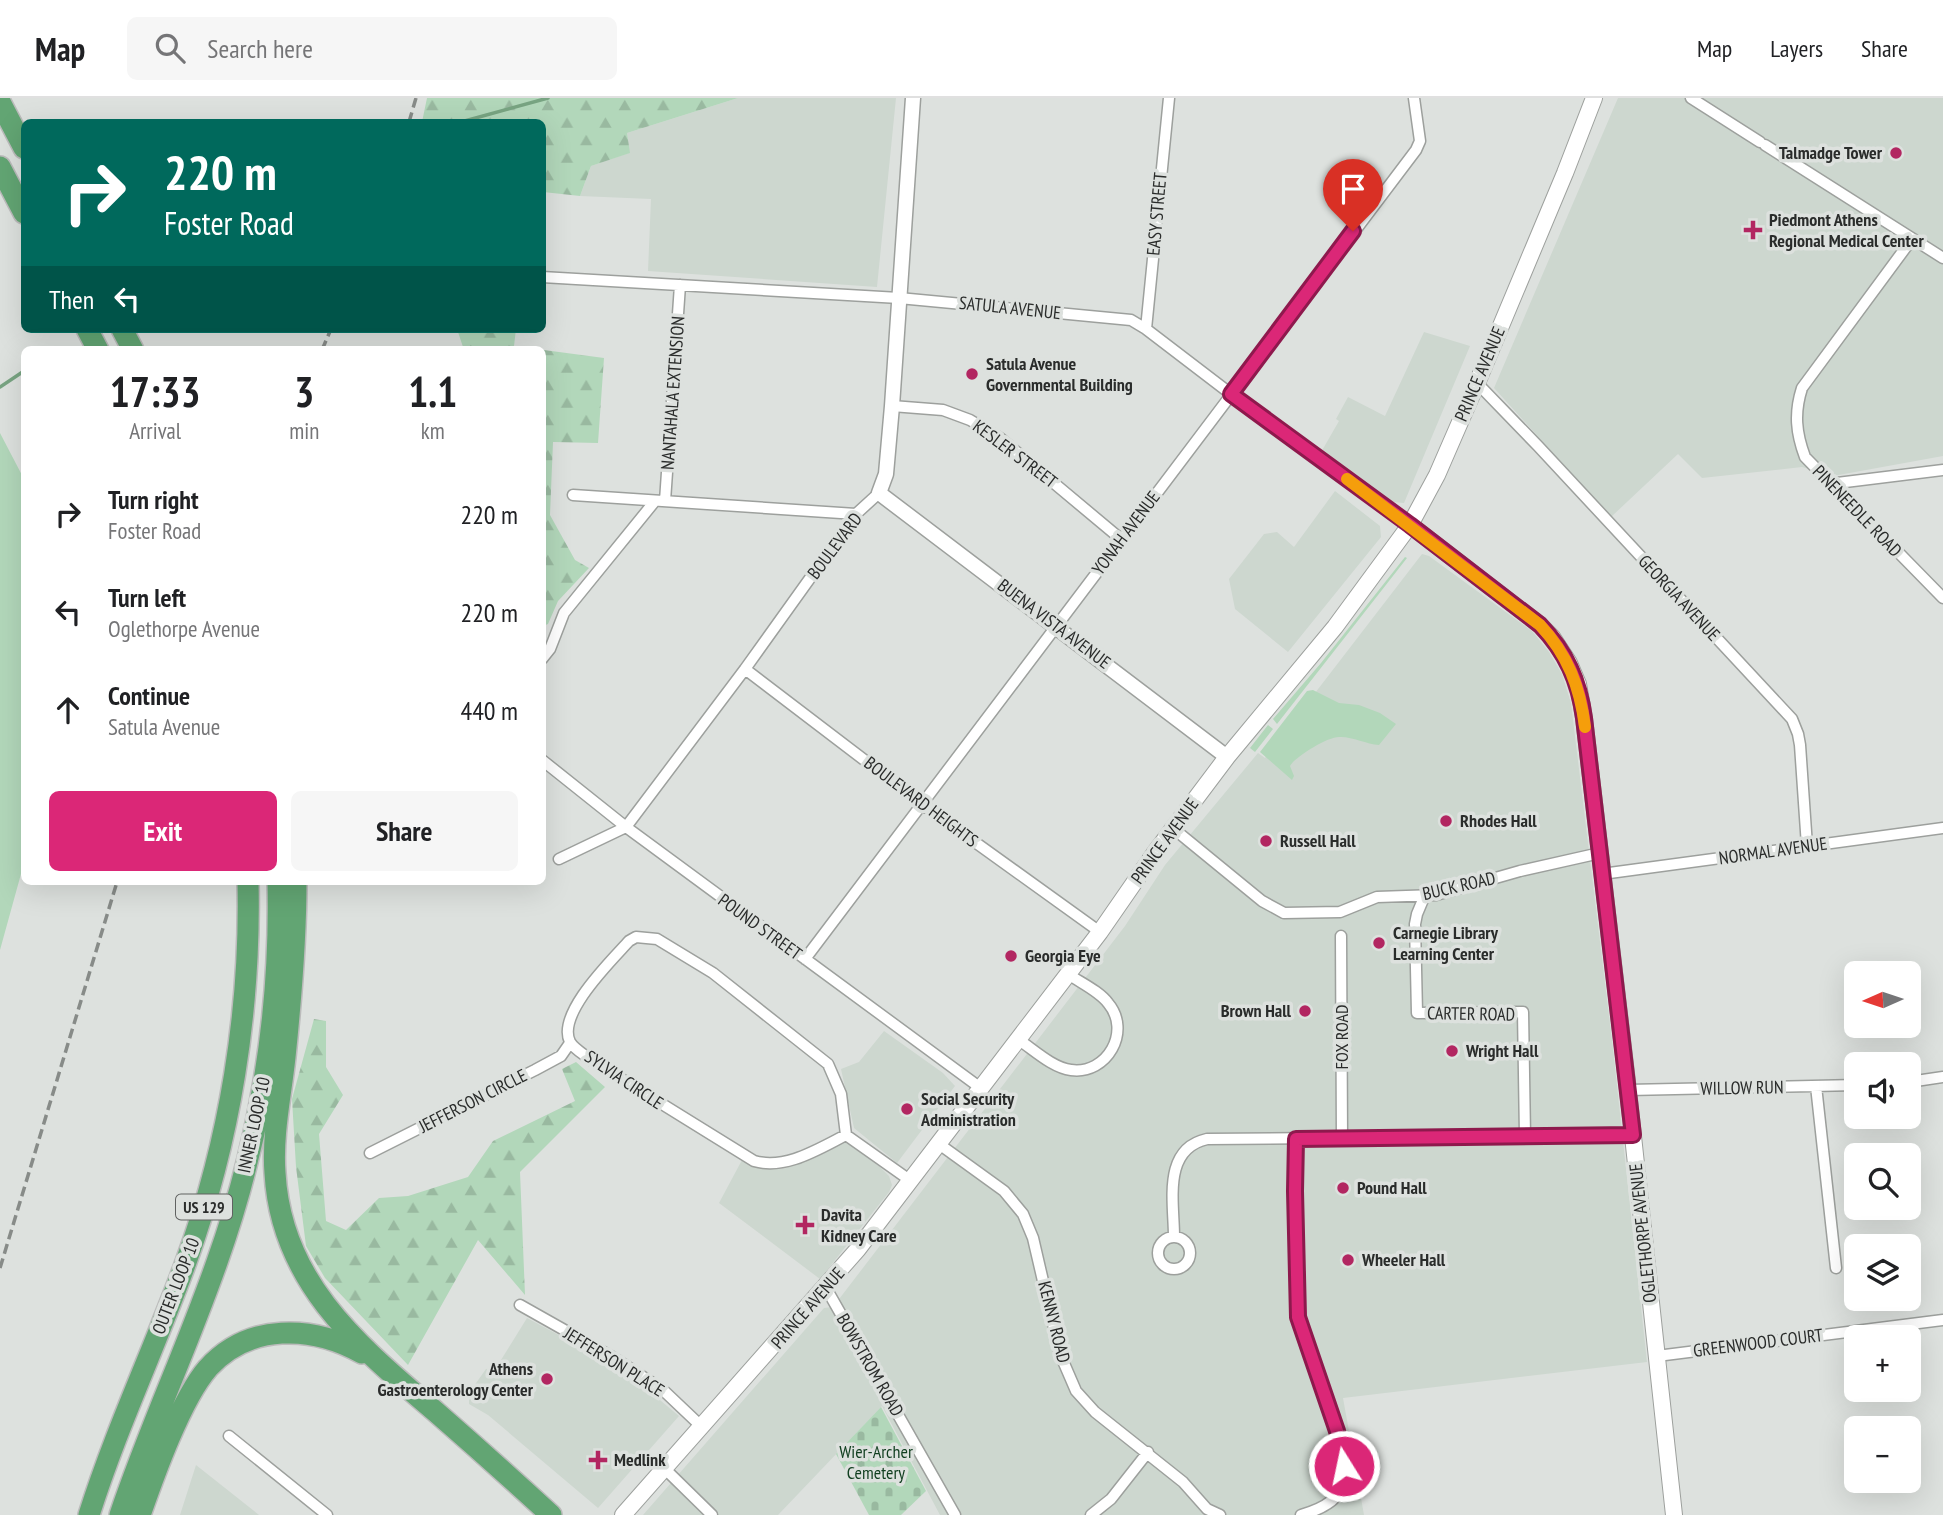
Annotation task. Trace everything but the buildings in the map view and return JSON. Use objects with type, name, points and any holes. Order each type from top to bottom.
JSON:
[{"type":"highway","points":[[0,102],[21,142]]},
{"type":"highway","points":[[0,167],[21,207]]},
{"type":"highway","name":"OUTER LOOP 10","points":[[89,1515],[110,1452],[187,1261],[216,1166],[230,1099],[240,1030],[248,935],[248,885]]},
{"type":"highway","name":"INNER LOOP 10","points":[[120,1515],[198,1314],[234,1211],[244,1172],[270,1036],[277,953],[278,885]]},
{"type":"highway","points":[[296,885],[294,962],[274,1148],[277,1197],[289,1242],[311,1287],[327,1309],[382,1365],[551,1515]]},
{"type":"highway","points":[[140,1515],[178,1421],[196,1385],[208,1369],[234,1347],[268,1334],[289,1331],[308,1333],[343,1343],[382,1365]]},
{"type":"highway","points":[[524,1489],[537,1515]]},
{"type":"main road","name":"PRINCE AVENUE","points":[[623,1515],[826,1288],[1100,933],[1227,757],[1335,627],[1410,525],[1437,475],[1477,383],[1594,98]]},
{"type":"main road","name":"OGLETHORPE AVENUE","points":[[1410,525],[1552,637],[1569,663],[1582,701],[1674,1515]]},
{"type":"street","points":[[879,493],[886,474],[892,406],[913,98]]},
{"type":"street","points":[[1161,98],[1170,98]]},
{"type":"street","name":"EASY STREET","points":[[1146,329],[1170,98]]},
{"type":"street","name":"YONAH AVENUE","points":[[805,959],[1416,150],[1420,141],[1414,98]]},
{"type":"street","points":[[1691,98],[1943,258]]},
{"type":"street","name":"PINENEEDLE ROAD","points":[[1912,239],[1802,388],[1798,403],[1798,439],[1805,457],[1829,484],[1943,598]]},
{"type":"street","name":"SATULA AVENUE","points":[[546,277],[899,298],[1130,320],[1146,329],[1410,525]]},
{"type":"street","name":"NANTAHALA EXTENSION","points":[[660,501],[680,285]]},
{"type":"street","name":"GEORGIA AVENUE","points":[[1477,383],[1792,719],[1800,746],[1807,846]]},
{"type":"street","name":"KESLER STREET","points":[[892,406],[943,410],[970,420],[1000,438],[1122,540]]},
{"type":"street","points":[[1829,484],[1943,470]]},
{"type":"street","name":"BOULEVARD","points":[[559,859],[626,827],[745,669],[856,514],[879,493]]},
{"type":"street","name":"BUENA VISTA AVENUE","points":[[879,493],[1227,757]]},
{"type":"street","points":[[573,495],[856,514]]},
{"type":"street","points":[[546,654],[564,613],[660,501]]},
{"type":"street","name":"BOULEVARD HEIGHTS","points":[[745,669],[922,804],[1100,933]]},
{"type":"street","name":"POUND STREET","points":[[546,763],[626,827],[982,1089]]},
{"type":"street","name":"NORMAL AVENUE","points":[[1602,874],[1943,828]]},
{"type":"street","name":"BUCK ROAD","points":[[1174,829],[1262,901],[1277,911],[1292,914],[1346,911],[1377,897],[1436,895],[1537,866],[1600,853]]},
{"type":"street","name":"CARTER ROAD","points":[[1425,895],[1415,924],[1417,1013],[1523,1012],[1525,1136]]},
{"type":"street","name":"FOX ROAD","points":[[1341,936],[1342,1139]]},
{"type":"street","name":"SYLVIA CIRCLE","points":[[636,937],[657,939],[713,973],[828,1064],[841,1094],[846,1135],[789,1161],[766,1164],[754,1161],[624,1083],[570,1043],[568,1033],[571,1014],[629,941],[636,937]]},
{"type":"street","points":[[1019,1040],[1053,1063],[1070,1070],[1091,1068],[1109,1055],[1117,1034],[1114,1012],[1107,1001],[1068,974]]},
{"type":"street","name":"JEFFERSON CIRCLE","points":[[370,1153],[561,1056],[570,1043]]},
{"type":"street","points":[[1921,1080],[1943,1077]]},
{"type":"street","name":"WILLOW RUN","points":[[1628,1090],[1844,1085]]},
{"type":"street","points":[[1816,1086],[1836,1268]]},
{"type":"street","points":[[846,1135],[911,1181]]},
{"type":"street","points":[[1174,1237],[1176,1163],[1185,1149],[1207,1139],[1633,1135]]},
{"type":"street","points":[[1296,1139],[1298,1317],[1337,1431],[1344,1475],[1342,1488],[1334,1498],[1321,1508],[1301,1515]]},
{"type":"street","name":"KENNY ROAD","points":[[939,1144],[1004,1191],[1014,1202],[1033,1238],[1060,1354],[1076,1391],[1095,1412],[1183,1482],[1207,1509],[1220,1515]]},
{"type":"street","name":"BOWSTROM ROAD","points":[[826,1288],[955,1515]]},
{"type":"street","name":"JEFFERSON PLACE","points":[[520,1305],[623,1363],[663,1390],[702,1427]]},
{"type":"street","name":"GREENWOOD COURT","points":[[1657,1356],[1943,1320]]},
{"type":"street","points":[[229,1436],[327,1515]]},
{"type":"street","points":[[1091,1515],[1111,1499],[1148,1452]]},
{"type":"street","points":[[664,1468],[712,1515]]},
{"type":"shaded area","points":[[738,98],[896,98],[877,287],[648,271],[651,199],[580,196],[591,166],[629,153],[627,133]]},
{"type":"shaded area","name":"Piedmont Athens Regional Medical Center","points":[[1618,98],[1943,98],[1943,456],[1833,476],[1802,467],[1702,478],[1678,454],[1611,517],[1494,388]]},
{"type":"shaded area","points":[[1424,332],[1470,346],[1404,503],[1382,501],[1320,454],[1339,421],[1336,419],[1348,397],[1385,416]]},
{"type":"shaded area","points":[[1335,491],[1380,526],[1381,537],[1288,652],[1235,609],[1229,579],[1264,534],[1277,532],[1294,547]]},
{"type":"shaded area","points":[[1422,554],[1429,556],[1532,631],[1562,674],[1571,703],[1647,1362],[1343,1398],[1364,1515],[940,1515],[882,1406],[778,1515],[643,1515],[824,1308],[833,1307],[1125,926],[1165,865],[1258,753],[1265,758]]},
{"type":"shaded area","points":[[884,1031],[943,1073],[955,1086],[897,1163],[854,1128],[841,1069],[859,1062]]},
{"type":"shaded area","points":[[843,1142],[880,1167],[889,1176],[892,1185],[820,1279],[719,1203],[742,1160],[765,1169],[783,1169],[816,1157]]},
{"type":"shaded area","points":[[527,1318],[624,1370],[679,1416],[598,1508],[488,1415],[469,1404],[469,1393],[486,1369],[496,1368]]},
{"type":"shaded area","points":[[196,1465],[259,1515],[180,1515]]},
{"type":"green space","points":[[427,98],[738,98],[627,133],[630,153],[591,166],[580,196],[546,192],[546,119],[423,119]]},
{"type":"green space","points":[[458,333],[516,333],[514,346],[463,346]]},
{"type":"green space","points":[[546,350],[604,358],[598,443],[553,442],[550,515],[575,560],[589,568],[558,601],[546,625]]},
{"type":"green space","points":[[0,433],[21,473],[21,874],[0,950]]},
{"type":"green space","points":[[1405,557],[1407,558],[1277,724],[1273,719]]},
{"type":"green space","points":[[1313,690],[1339,703],[1359,705],[1380,713],[1396,724],[1379,745],[1344,737],[1334,738],[1312,748],[1290,766],[1294,776],[1292,780],[1260,752],[1307,691]]},
{"type":"green space","points":[[1268,725],[1273,729],[1255,752],[1250,748]]},
{"type":"green space","points":[[314,1019],[326,1021],[326,1067],[343,1095],[319,1134],[326,1221],[346,1230],[379,1198],[408,1196],[468,1177],[493,1141],[575,1101],[562,1069],[576,1062],[605,1087],[520,1172],[525,1295],[478,1240],[408,1365],[325,1278],[306,1246],[296,1167],[292,1099]]},
{"type":"green space","name":"Wier-Archer Cemetery","points":[[881,1407],[926,1491],[901,1515],[869,1515],[836,1454]]},
{"type":"waterway","points":[[472,119],[548,98]]},
{"type":"waterway","points":[[0,387],[21,373]]},
{"type":"railway","points":[[410,119],[416,98]]},
{"type":"railway","points":[[324,346],[329,333]]},
{"type":"railway","points":[[0,1268],[116,885]]},
{"type":"slow traffic","points":[[1347,479],[1442,549],[1552,637],[1569,663],[1577,684],[1585,727]]},
{"type":"place","name":"Talmadge Tower","points":[[1896,153]]},
{"type":"place","name":"Piedmont Athens Regional Medical Center","points":[[1753,230]]},
{"type":"place","name":"Satula Avenue Governmental Building","points":[[972,374]]},
{"type":"place","name":"Rhodes Hall","points":[[1446,821]]},
{"type":"place","name":"Russell Hall","points":[[1266,841]]},
{"type":"place","name":"Carnegie Library Learning Center","points":[[1379,943]]},
{"type":"place","name":"Georgia Eye","points":[[1011,956]]},
{"type":"place","name":"Brown Hall","points":[[1305,1011]]},
{"type":"place","name":"Wright Hall","points":[[1452,1051]]},
{"type":"place","name":"Social Security Administration","points":[[907,1109]]},
{"type":"place","name":"Pound Hall","points":[[1343,1188]]},
{"type":"place","name":"Davita Kidney Care","points":[[805,1225]]},
{"type":"place","name":"Wheeler Hall","points":[[1348,1260]]},
{"type":"place","name":"Athens Gastroenterology Center","points":[[547,1379]]},
{"type":"place","name":"Medlink","points":[[598,1460]]},
{"type":"route","points":[[1344,1466],[1337,1431],[1298,1317],[1296,1139],[1633,1135],[1582,701],[1569,663],[1552,637],[1540,625],[1410,525],[1231,394],[1353,231]]}]
